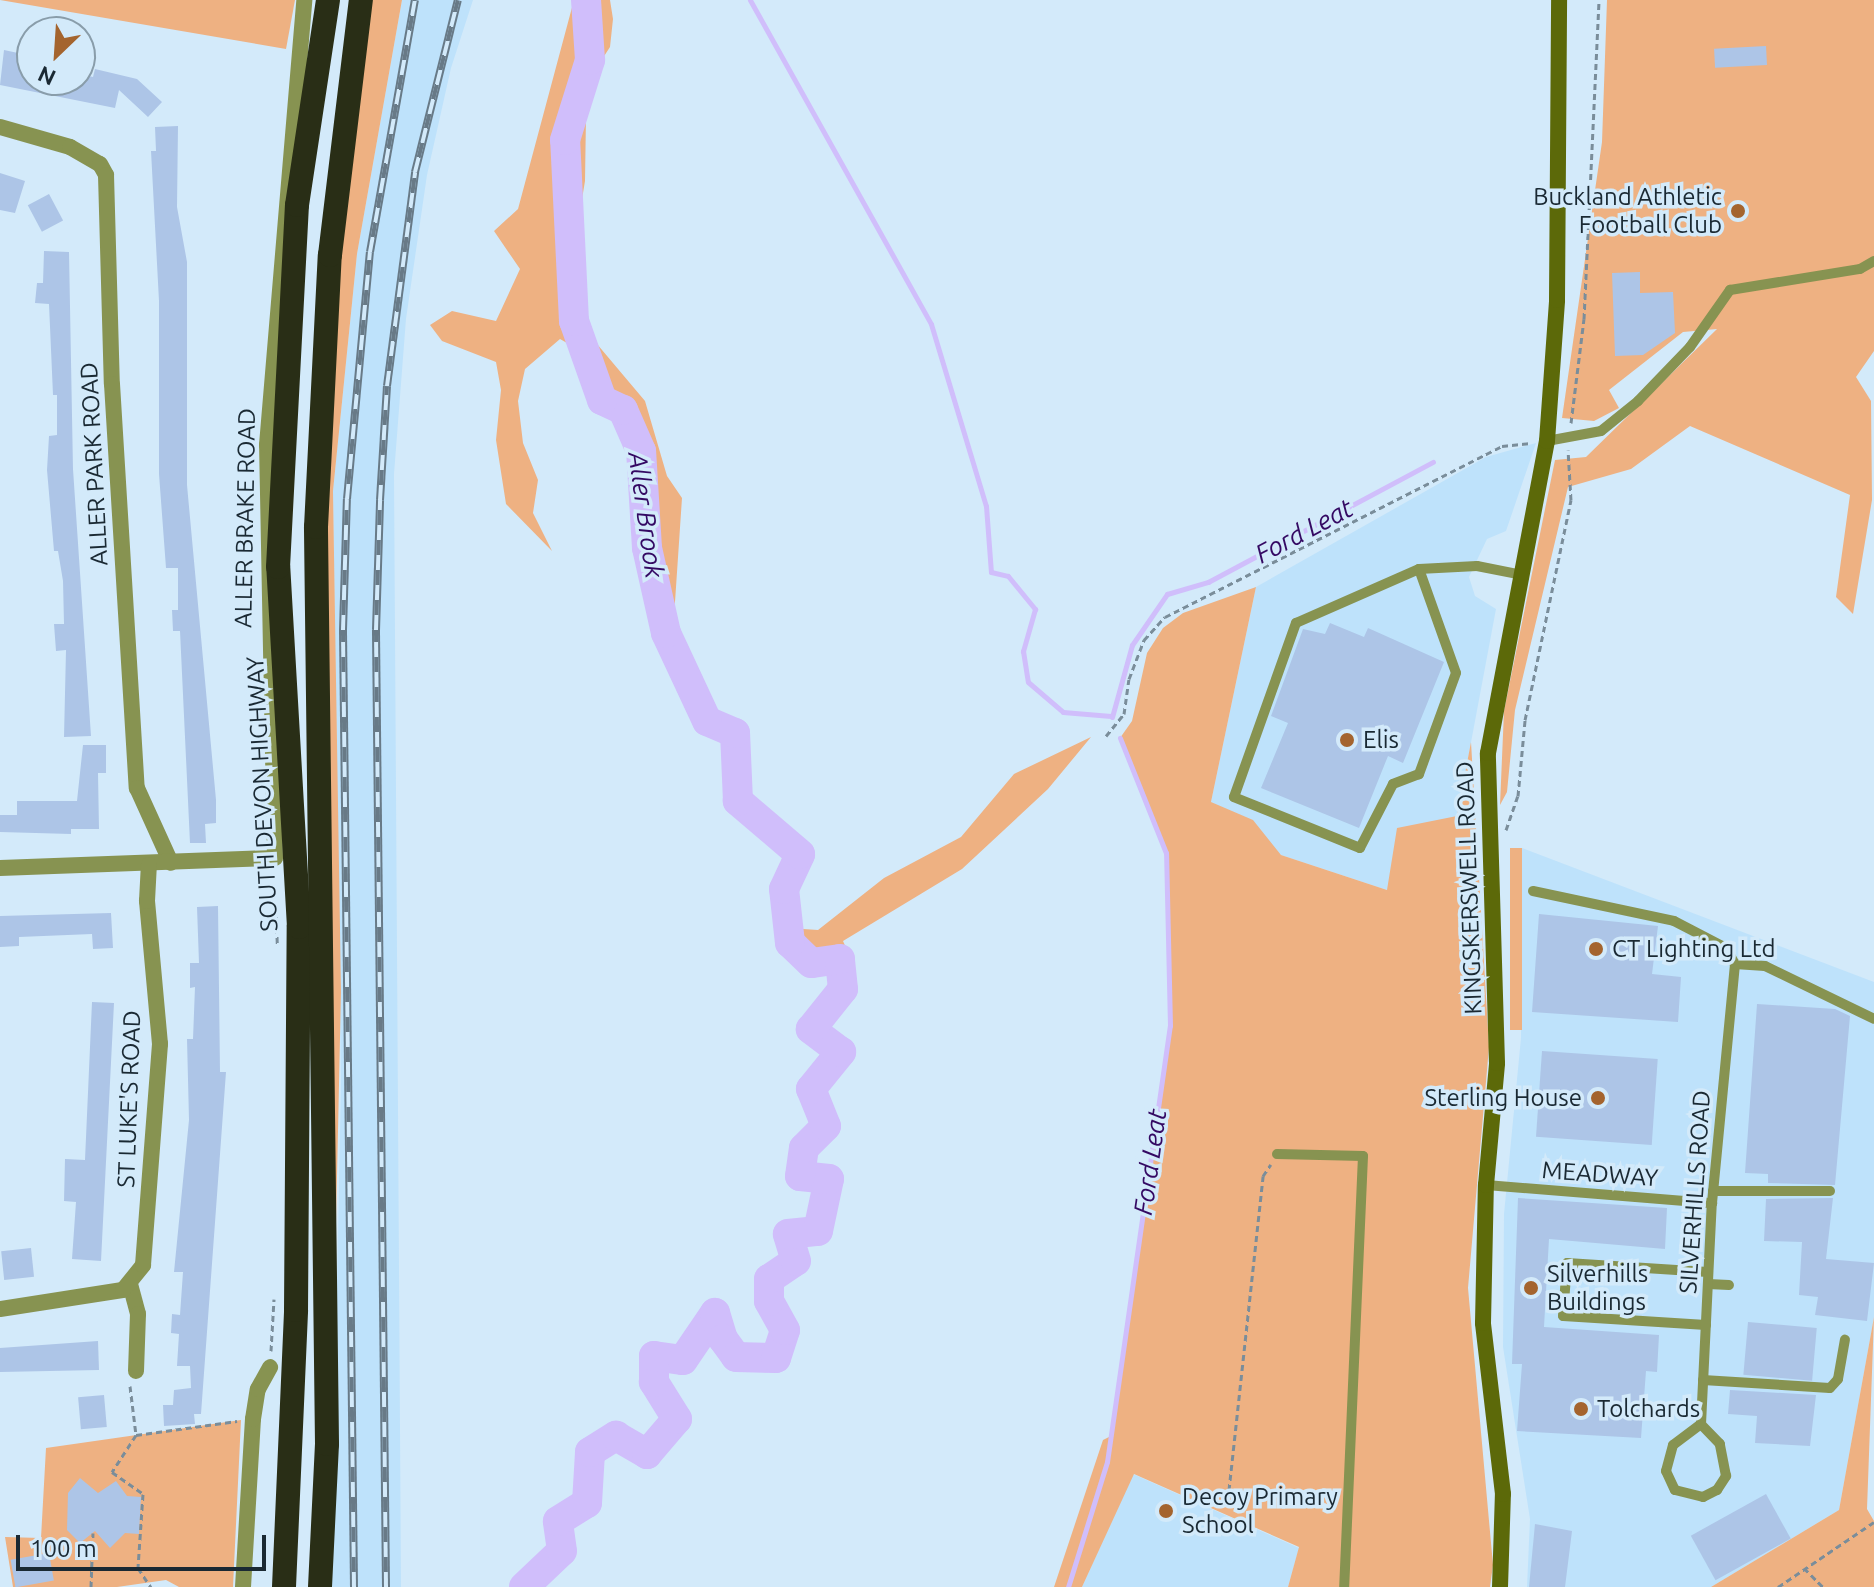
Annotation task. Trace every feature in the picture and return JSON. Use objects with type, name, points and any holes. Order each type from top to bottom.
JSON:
[{"type":"highway","name":"SOUTH DEVON HIGHWAY","points":[[284,1587],[296,1310],[299,927],[278,567],[297,205],[328,0]]},
{"type":"highway","points":[[320,1587],[327,1444],[316,527],[330,255],[361,0]]},
{"type":"street","name":"ALLER BRAKE ROAD","points":[[0,868],[149,865],[275,858],[267,445],[304,0]]},
{"type":"street","name":"KINGSKERSWELL ROAD","points":[[1500,1587],[1503,1494],[1483,1323],[1486,1185],[1497,1063],[1488,753],[1547,441],[1557,300],[1559,0]]},
{"type":"street","name":"ALLER PARK ROAD","points":[[0,127],[70,147],[100,164],[106,175],[112,384],[137,788],[171,863]]},
{"type":"street","name":"ST LUKE'S ROAD","points":[[130,1284],[143,1265],[160,1044],[147,901],[149,865]]},
{"type":"street","points":[[0,1309],[123,1290],[130,1284],[138,1314],[136,1371]]},
{"type":"street","points":[[243,1587],[253,1419],[258,1389],[270,1367]]},
{"type":"lane","points":[[1547,441],[1601,431],[1638,401],[1690,347],[1730,290],[1860,269],[1874,261]]},
{"type":"lane","points":[[1419,569],[1456,673],[1419,774],[1393,784],[1360,848],[1234,797],[1296,623],[1419,569],[1477,566],[1523,575]]},
{"type":"lane","points":[[1533,891],[1674,921],[1726,948],[1735,964],[1765,966],[1874,1019]]},
{"type":"lane","name":"SILVERHILLS ROAD","points":[[1701,1424],[1712,1197],[1735,964]]},
{"type":"lane","points":[[1277,1154],[1363,1156],[1344,1587]]},
{"type":"lane","name":"MEADWAY","points":[[1486,1185],[1712,1197],[1830,1191]]},
{"type":"lane","points":[[1706,1325],[1563,1316],[1567,1263],[1708,1278],[1729,1285]]},
{"type":"lane","points":[[1703,1380],[1830,1388],[1838,1379],[1845,1340]]},
{"type":"lane","points":[[1701,1424],[1720,1444],[1726,1460],[1726,1476],[1717,1490],[1703,1497],[1675,1490],[1666,1471],[1673,1445],[1701,1424]]},
{"type":"path","points":[[1106,736],[1124,714],[1129,679],[1144,640],[1165,617],[1502,446],[1547,441]]},
{"type":"path","points":[[1229,1490],[1263,1176],[1277,1154]]},
{"type":"path","points":[[136,1371],[128,1390],[136,1435],[112,1472],[143,1494],[138,1568],[151,1587]]},
{"type":"path","points":[[136,1435],[253,1419]]},
{"type":"path","points":[[1778,1587],[1874,1522]]},
{"type":"path","points":[[91,1587],[93,1533]]},
{"type":"path","points":[[1804,1568],[1823,1587]]},
{"type":"shaded area","points":[[0,0],[295,0],[286,49]]},
{"type":"shaded area","points":[[368,0],[402,0],[357,254],[333,491],[341,992],[336,1223],[314,557],[328,256]]},
{"type":"shaded area","points":[[402,0],[473,0],[451,68],[427,175],[406,319],[394,474],[401,1587],[331,1587],[341,1082],[333,491],[357,254]]},
{"type":"shaded area","points":[[574,0],[610,0],[613,19],[610,47],[597,67],[586,116],[585,181],[575,241],[586,331],[645,401],[667,476],[682,498],[675,602],[666,633],[647,548],[641,451],[623,410],[605,396],[581,351],[560,339],[525,369],[518,401],[523,443],[538,480],[533,513],[552,551],[506,504],[496,440],[501,390],[496,362],[442,341],[430,325],[452,311],[496,321],[520,269],[494,231],[518,209]]},
{"type":"shaded area","name":"Buckland Athletic Football Club","points":[[1607,0],[1874,0],[1874,351],[1856,377],[1871,401],[1872,500],[1853,614],[1836,597],[1850,495],[1690,426],[1631,469],[1568,487],[1515,710],[1507,792],[1500,805],[1504,711],[1555,460],[1586,457],[1717,329],[1683,332],[1609,390],[1619,408],[1594,421],[1562,418],[1602,142]]},
{"type":"shaded area","points":[[1536,443],[1506,531],[1487,539],[1469,577],[1475,596],[1496,609],[1457,817],[1387,890],[1281,855],[1211,802],[1256,587],[1486,457]]},
{"type":"shaded area","points":[[1256,587],[1211,802],[1253,820],[1281,855],[1387,890],[1397,828],[1457,816],[1471,742],[1489,1047],[1468,1288],[1493,1565],[1490,1587],[1288,1587],[1299,1547],[1134,1474],[1082,1587],[1054,1587],[1103,1440],[1111,1436],[1170,1026],[1166,853],[1120,738],[1132,721],[1147,653],[1163,628],[1183,613]]},
{"type":"shaded area","points":[[1091,737],[1048,789],[962,869],[843,941],[854,966],[843,989],[825,974],[799,968],[783,948],[788,928],[818,930],[884,878],[961,837],[1014,774]]},
{"type":"shaded area","points":[[1510,848],[1522,848],[1522,1030],[1510,1030]]},
{"type":"shaded area","points":[[1522,848],[1874,982],[1874,1317],[1839,1510],[1711,1587],[1527,1587],[1530,1519],[1503,1347],[1504,1214],[1521,1038]]},
{"type":"shaded area","points":[[1874,1317],[1867,1509],[1874,1521],[1874,1587],[1711,1587],[1839,1510]]},
{"type":"shaded area","points":[[241,1420],[233,1587],[179,1587],[166,1580],[117,1587],[13,1587],[5,1537],[41,1538],[46,1448]]},
{"type":"shaded area","name":"Decoy Primary School","points":[[1133,1474],[1299,1548],[1288,1587],[1082,1587]]},
{"type":"building","points":[[1766,46],[1767,65],[1715,68],[1714,49]]},
{"type":"building","points":[[4,50],[16,53],[16,88],[0,85]]},
{"type":"building","points":[[96,69],[137,79],[162,102],[148,117],[119,90],[115,108],[55,96],[96,96]]},
{"type":"building","points":[[178,126],[177,207],[187,262],[187,485],[216,800],[216,823],[205,824],[206,843],[190,843],[180,631],[173,631],[172,610],[178,610],[178,568],[166,568],[159,474],[159,301],[151,151],[156,151],[155,127]]},
{"type":"building","points":[[0,173],[25,181],[15,213],[0,210]]},
{"type":"building","points":[[49,194],[63,220],[42,232],[28,205]]},
{"type":"building","points":[[44,251],[69,252],[73,469],[91,736],[64,737],[66,650],[56,651],[54,624],[64,624],[63,581],[58,551],[54,551],[47,470],[49,436],[57,435],[57,395],[53,395],[49,304],[35,303],[37,283],[43,283]]},
{"type":"building","points":[[1640,272],[1640,293],[1673,292],[1675,333],[1643,355],[1615,356],[1612,273]]},
{"type":"building","name":"Elis","points":[[1330,623],[1364,637],[1368,628],[1444,662],[1403,763],[1388,756],[1359,828],[1261,788],[1288,723],[1271,716],[1303,629],[1325,634]]},
{"type":"building","points":[[83,745],[106,745],[106,773],[98,773],[99,829],[71,829],[71,834],[0,832],[0,815],[17,815],[17,801],[77,801]]},
{"type":"building","points":[[218,906],[220,1072],[226,1072],[201,1414],[194,1414],[195,1424],[164,1426],[163,1405],[173,1405],[174,1390],[191,1388],[190,1366],[177,1366],[179,1334],[171,1333],[172,1314],[180,1315],[183,1272],[174,1272],[189,1120],[187,1039],[193,1039],[195,987],[190,988],[190,963],[199,963],[197,907]]},
{"type":"building","points":[[111,913],[113,948],[93,949],[92,934],[19,937],[19,946],[0,947],[0,916]]},
{"type":"building","name":"CT Lighting Ltd","points":[[1539,914],[1658,926],[1652,974],[1681,977],[1678,1022],[1532,1012]]},
{"type":"building","points":[[92,1002],[114,1003],[101,1261],[72,1259],[76,1202],[64,1201],[65,1159],[85,1160]]},
{"type":"building","points":[[1757,1004],[1835,1009],[1850,1016],[1835,1185],[1768,1183],[1768,1174],[1745,1173]]},
{"type":"building","name":"Sterling House","points":[[1542,1051],[1658,1059],[1652,1145],[1536,1137]]},
{"type":"building","name":"Silverhills Buildings","points":[[1518,1198],[1667,1208],[1665,1249],[1549,1239],[1544,1327],[1659,1335],[1657,1372],[1646,1371],[1641,1438],[1517,1431],[1522,1364],[1512,1364]]},
{"type":"building","points":[[1833,1198],[1826,1259],[1874,1263],[1867,1321],[1815,1315],[1818,1297],[1799,1295],[1802,1242],[1764,1241],[1766,1199]]},
{"type":"building","points":[[31,1248],[34,1277],[4,1280],[1,1251]]},
{"type":"building","points":[[1748,1322],[1817,1328],[1812,1381],[1743,1375]]},
{"type":"building","points":[[98,1341],[99,1370],[0,1372],[0,1348]]},
{"type":"building","points":[[1730,1390],[1816,1395],[1810,1446],[1755,1443],[1757,1416],[1728,1414]]},
{"type":"building","points":[[104,1395],[107,1427],[81,1429],[78,1397]]},
{"type":"building","points":[[80,1478],[98,1493],[116,1481],[127,1496],[141,1497],[139,1534],[125,1533],[110,1548],[95,1531],[80,1543],[67,1530],[68,1493]]},
{"type":"building","points":[[1766,1494],[1791,1539],[1716,1580],[1691,1536]]},
{"type":"building","points":[[1535,1524],[1572,1531],[1565,1587],[1529,1587]]},
{"type":"building","points":[[49,1553],[54,1581],[15,1587],[11,1560]]},
{"type":"waterway","name":"Aller Brook","points":[[524,1587],[562,1551],[558,1521],[587,1503],[590,1452],[616,1436],[647,1454],[677,1419],[654,1382],[654,1356],[683,1360],[715,1313],[723,1339],[736,1357],[776,1358],[785,1330],[769,1301],[769,1279],[796,1261],[788,1234],[818,1231],[829,1179],[800,1176],[804,1148],[826,1126],[811,1089],[841,1052],[811,1029],[843,989],[840,959],[811,963],[790,943],[784,889],[800,854],[738,801],[735,733],[707,721],[666,633],[647,548],[641,451],[623,410],[602,400],[574,321],[565,140],[590,60],[586,0]]},
{"type":"waterway","points":[[750,0],[931,324],[986,506],[991,572],[1008,576],[1035,609],[1023,651],[1028,682],[1063,712],[1111,716]]},
{"type":"waterway","name":"Ford Leat","points":[[1112,717],[1132,645],[1167,594],[1208,582],[1433,462]]},
{"type":"waterway","name":"Ford Leat","points":[[1068,1587],[1107,1462],[1170,1026],[1166,853],[1120,738]]},
{"type":"railway","points":[[354,1587],[343,630],[347,499],[370,252],[415,0]]},
{"type":"railway","points":[[386,1587],[376,630],[380,500],[387,386],[415,172],[458,0]]},
{"type":"place","name":"Buckland Athletic Football Club","points":[[1738,211]]},
{"type":"place","name":"Elis","points":[[1347,740]]},
{"type":"place","name":"CT Lighting Ltd","points":[[1596,949]]},
{"type":"place","name":"Sterling House","points":[[1598,1098]]},
{"type":"place","name":"Silverhills Buildings","points":[[1531,1288]]},
{"type":"place","name":"Tolchards","points":[[1581,1409]]},
{"type":"place","name":"Decoy Primary School","points":[[1166,1511]]}]
